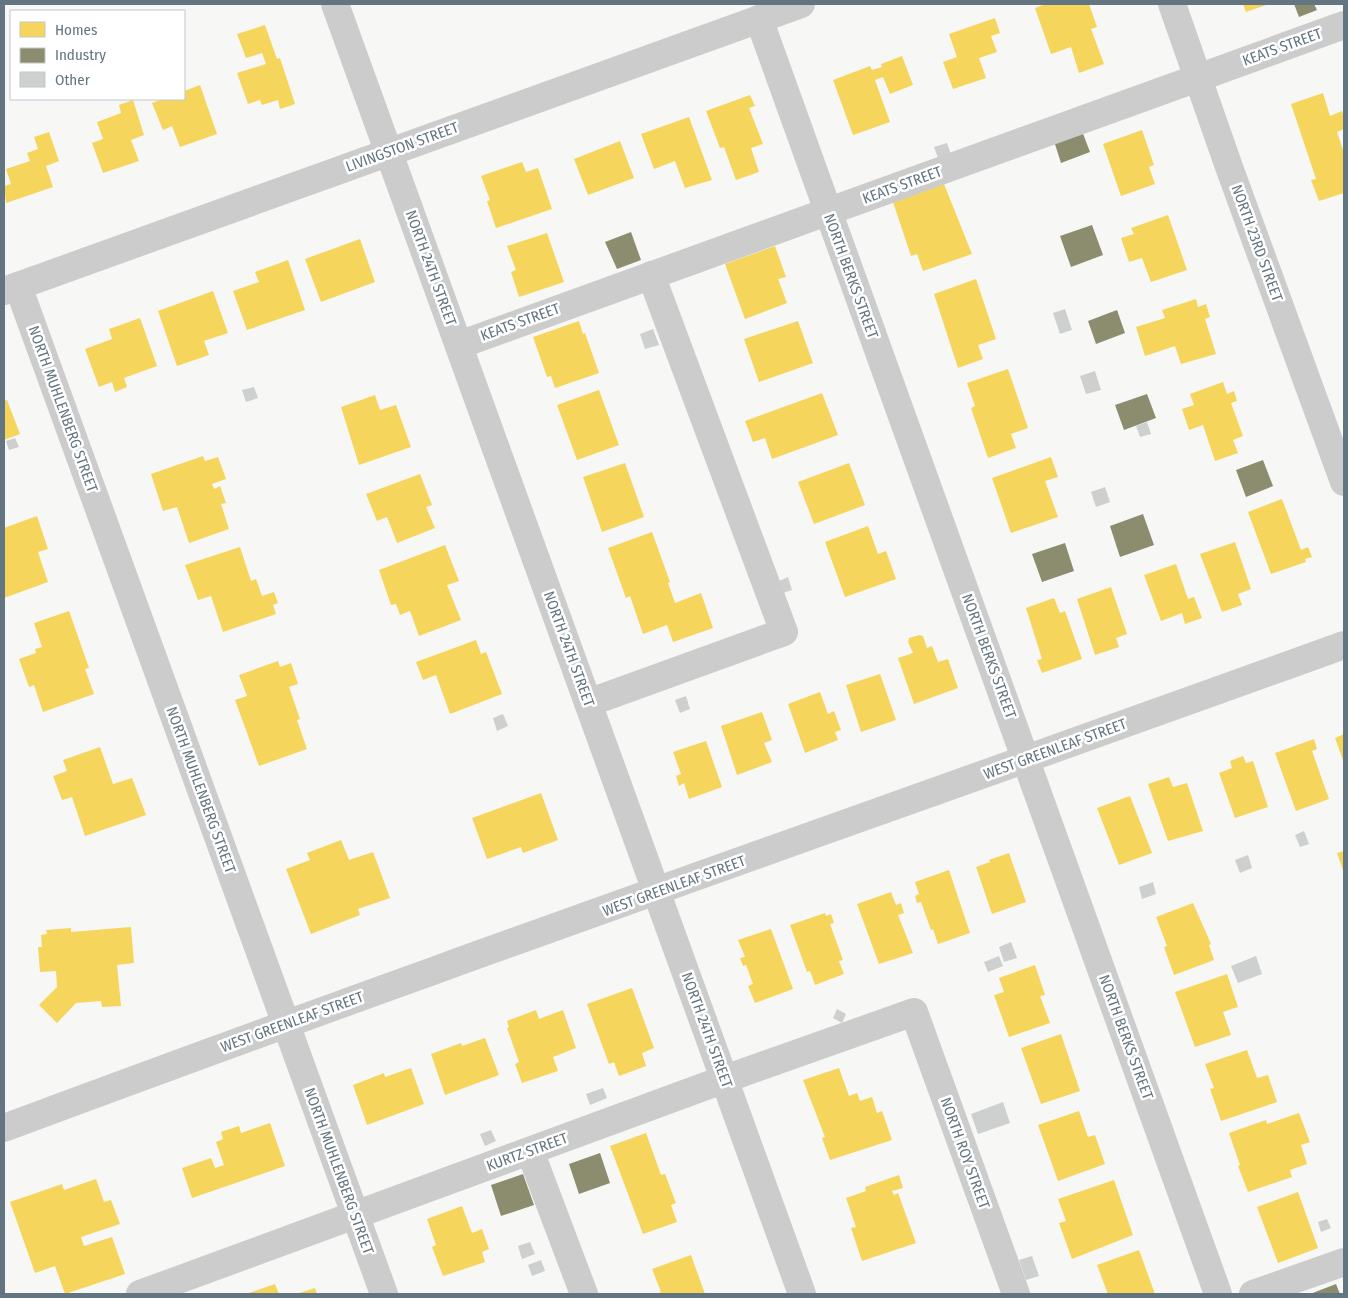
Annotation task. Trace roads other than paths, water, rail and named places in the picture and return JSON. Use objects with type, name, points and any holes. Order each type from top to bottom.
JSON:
[{"type":"street","name":"NORTH 24TH STREET","points":[[335,4],[802,1294]]},
{"type":"street","name":"LIVINGSTON STREET","points":[[11,288],[801,4]]},
{"type":"street","name":"NORTH 23RD STREET","points":[[1172,4],[1344,482]]},
{"type":"street","name":"NORTH BERKS STREET","points":[[759,19],[1027,759],[1218,1294]]},
{"type":"street","name":"KEATS STREET","points":[[458,345],[1344,25]]},
{"type":"street","points":[[588,703],[784,632],[651,275]]},
{"type":"street","name":"NORTH MUHLENBERG STREET","points":[[11,288],[384,1294]]},
{"type":"street","name":"WEST GREENLEAF STREET","points":[[4,1128],[285,1023],[657,892],[1344,645]]},
{"type":"street","name":"KURTZ STREET","points":[[140,1294],[169,1289],[355,1216],[725,1079],[914,1012]]},
{"type":"street","name":"NORTH ROY STREET","points":[[914,1012],[1016,1294]]},
{"type":"street","points":[[530,1151],[584,1294]]},
{"type":"street","points":[[1252,1294],[1344,1262]]}]
